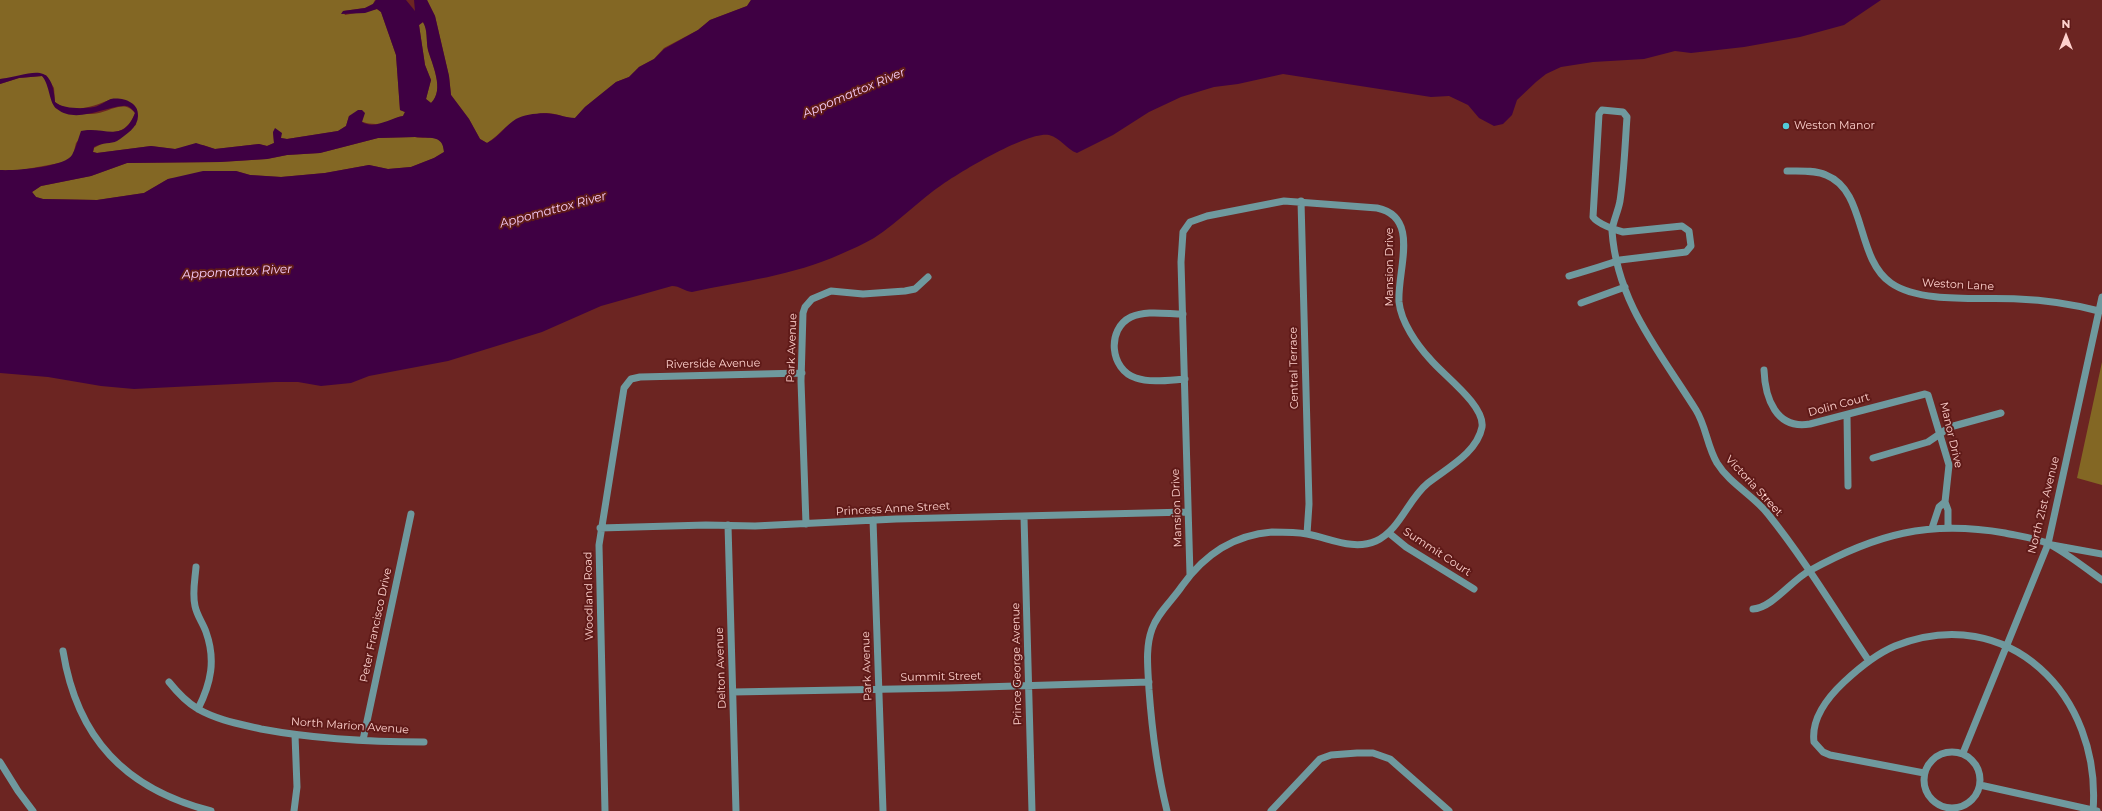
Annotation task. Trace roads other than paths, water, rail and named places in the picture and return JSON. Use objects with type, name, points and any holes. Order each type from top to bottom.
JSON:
[{"type":"street","name":"Victoria Street","points":[[1613,227],[1596,221],[1593,217],[1599,114],[1602,110],[1623,112],[1626,117],[1620,198],[1613,227],[1613,240],[1617,261],[1625,287],[1645,333],[1697,411],[1717,462],[1724,472],[1768,514],[1869,661]]},
{"type":"street","name":"Weston Lane","points":[[1787,171],[1819,173],[1834,179],[1841,184],[1850,199],[1873,263],[1883,276],[1900,288],[1925,296],[2047,301],[2075,305],[2099,311]]},
{"type":"street","name":"Mansion Drive","points":[[1167,811],[1154,741],[1147,650],[1152,627],[1157,617],[1190,575],[1206,558],[1220,549],[1245,537],[1275,532],[1307,534],[1338,542],[1363,545],[1375,541],[1389,533],[1425,485],[1467,453],[1480,434],[1482,423],[1480,415],[1464,394],[1428,358],[1402,315],[1399,295],[1403,230],[1398,218],[1387,210],[1301,201],[1278,201],[1227,211],[1190,222],[1186,226],[1182,237],[1190,575]]},
{"type":"street","name":"Central Terrace","points":[[1301,201],[1308,504],[1307,534]]},
{"type":"street","points":[[1569,276],[1617,261],[1686,252],[1691,246],[1690,234],[1686,228],[1682,226],[1623,232],[1613,227]]},
{"type":"street","name":"Park Avenue","points":[[806,524],[802,373],[804,307],[812,299],[831,291],[863,294],[905,291],[915,289],[928,277]]},
{"type":"street","points":[[1581,304],[1625,287]]},
{"type":"street","name":"North 21st Avenue","points":[[1963,753],[2048,544],[2102,297]]},
{"type":"street","points":[[1183,314],[1152,314],[1133,316],[1122,324],[1117,330],[1113,345],[1116,359],[1120,366],[1134,378],[1142,380],[1185,379]]},
{"type":"street","name":"Dolin Court","points":[[1764,370],[1765,391],[1768,398],[1779,416],[1789,424],[1802,426],[1925,394],[1931,398]]},
{"type":"street","name":"Riverside Avenue","points":[[627,383],[631,379],[640,377],[802,373]]},
{"type":"street","name":"Woodland Road","points":[[605,811],[599,545],[600,528],[624,388],[627,383]]},
{"type":"street","name":"Manor Drive","points":[[1931,398],[1949,466],[1945,502],[1948,510],[1948,528]]},
{"type":"street","points":[[1873,458],[1928,442],[1950,427],[2001,412]]},
{"type":"street","points":[[1846,415],[1848,486]]},
{"type":"street","name":"Manor Drive","points":[[1932,528],[1939,508],[1945,502]]},
{"type":"street","name":"Princess Anne Street","points":[[600,528],[806,524],[873,520],[1188,512]]},
{"type":"street","name":"Peter Francisco Drive","points":[[364,740],[411,514]]},
{"type":"street","name":"Prince George Avenue","points":[[1024,517],[1032,811]]},
{"type":"street","name":"Park Avenue","points":[[873,520],[883,811]]},
{"type":"street","name":"Delton Avenue","points":[[728,525],[736,811]]},
{"type":"street","points":[[1753,609],[1765,606],[1808,571],[1858,547],[1907,531],[1932,528],[1992,531],[2048,544],[2102,554]]},
{"type":"street","name":"Summit Court","points":[[1389,533],[1406,547],[1474,589]]},
{"type":"street","points":[[2048,544],[2102,580]]},
{"type":"street","points":[[196,566],[194,592],[195,607],[208,638],[212,662],[209,686],[198,709]]},
{"type":"street","points":[[1924,773],[1830,755],[1824,752],[1814,742],[1814,725],[1827,701],[1837,688],[1869,661],[1900,644],[1941,635],[1977,636],[2007,645],[2033,658],[2046,668],[2057,680],[2075,704],[2088,733],[2093,754],[2095,777],[2094,811],[1980,786]]},
{"type":"street","points":[[63,651],[74,698],[88,727],[103,750],[126,772],[154,791],[174,800],[210,811]]},
{"type":"street","name":"North Marion Avenue","points":[[169,682],[177,692],[198,709],[236,723],[295,735],[364,740],[424,742]]},
{"type":"street","name":"Summit Street","points":[[733,692],[1149,682]]},
{"type":"street","points":[[294,811],[297,787],[295,735]]},
{"type":"street","points":[[1956,751],[1963,753],[1974,761],[1977,766],[1980,772],[1980,786],[1973,799],[1968,804],[1946,809],[1933,801],[1928,795],[1923,781],[1924,773],[1930,761],[1942,753],[1956,751]]},
{"type":"street","points":[[1271,811],[1320,760],[1331,755],[1357,753],[1373,753],[1390,759],[1449,811]]},
{"type":"street","points":[[0,762],[18,791],[33,811]]},
{"type":"water","name":"Appomattox River","points":[[376,0],[406,0],[415,11],[414,0],[427,0],[435,16],[449,76],[451,95],[469,119],[480,139],[487,143],[495,138],[516,119],[524,116],[544,113],[575,118],[585,107],[616,82],[629,77],[639,67],[654,59],[664,49],[698,30],[710,20],[747,6],[751,0],[1881,0],[1844,25],[1800,37],[1744,47],[1691,53],[1675,51],[1644,59],[1593,62],[1561,67],[1546,74],[1536,82],[1517,100],[1512,115],[1503,124],[1494,126],[1479,118],[1468,105],[1449,96],[1431,97],[1283,74],[1238,84],[1214,87],[1181,97],[1149,112],[1113,135],[1077,153],[1049,135],[1039,135],[1011,145],[943,184],[874,238],[854,248],[804,268],[692,292],[672,286],[601,306],[542,332],[448,361],[369,376],[351,383],[321,386],[298,382],[275,382],[134,389],[101,386],[48,377],[0,373],[0,170],[27,169],[60,163],[72,155],[81,131],[119,131],[125,128],[135,113],[130,108],[125,106],[115,107],[90,114],[73,115],[65,113],[54,107],[47,84],[42,76],[19,78],[0,84],[0,79],[30,73],[44,75],[49,79],[53,88],[55,102],[68,107],[94,107],[111,99],[125,100],[133,104],[138,111],[136,124],[134,127],[117,141],[94,147],[93,152],[97,153],[151,146],[175,149],[196,143],[215,149],[259,144],[267,146],[274,143],[273,132],[275,128],[282,133],[281,138],[287,139],[338,131],[346,126],[349,116],[358,110],[362,110],[365,113],[362,122],[372,125],[382,123],[403,116],[405,112],[400,110],[396,55],[381,12],[377,9],[365,13],[341,14],[343,11],[365,8],[373,4]],"holes":[[[423,22],[425,25],[428,50],[437,84],[435,98],[431,103],[426,99],[431,80],[425,65],[419,25]],[[378,138],[434,138],[438,140],[441,142],[444,152],[434,158],[411,167],[388,169],[369,165],[325,173],[281,177],[250,175],[236,171],[203,171],[168,179],[144,193],[97,200],[43,199],[36,197],[32,192],[41,186],[91,176],[127,163],[220,162],[267,159],[287,155],[320,153]]]},
{"type":"place","name":"Weston Manor","points":[[1786,126]]}]
